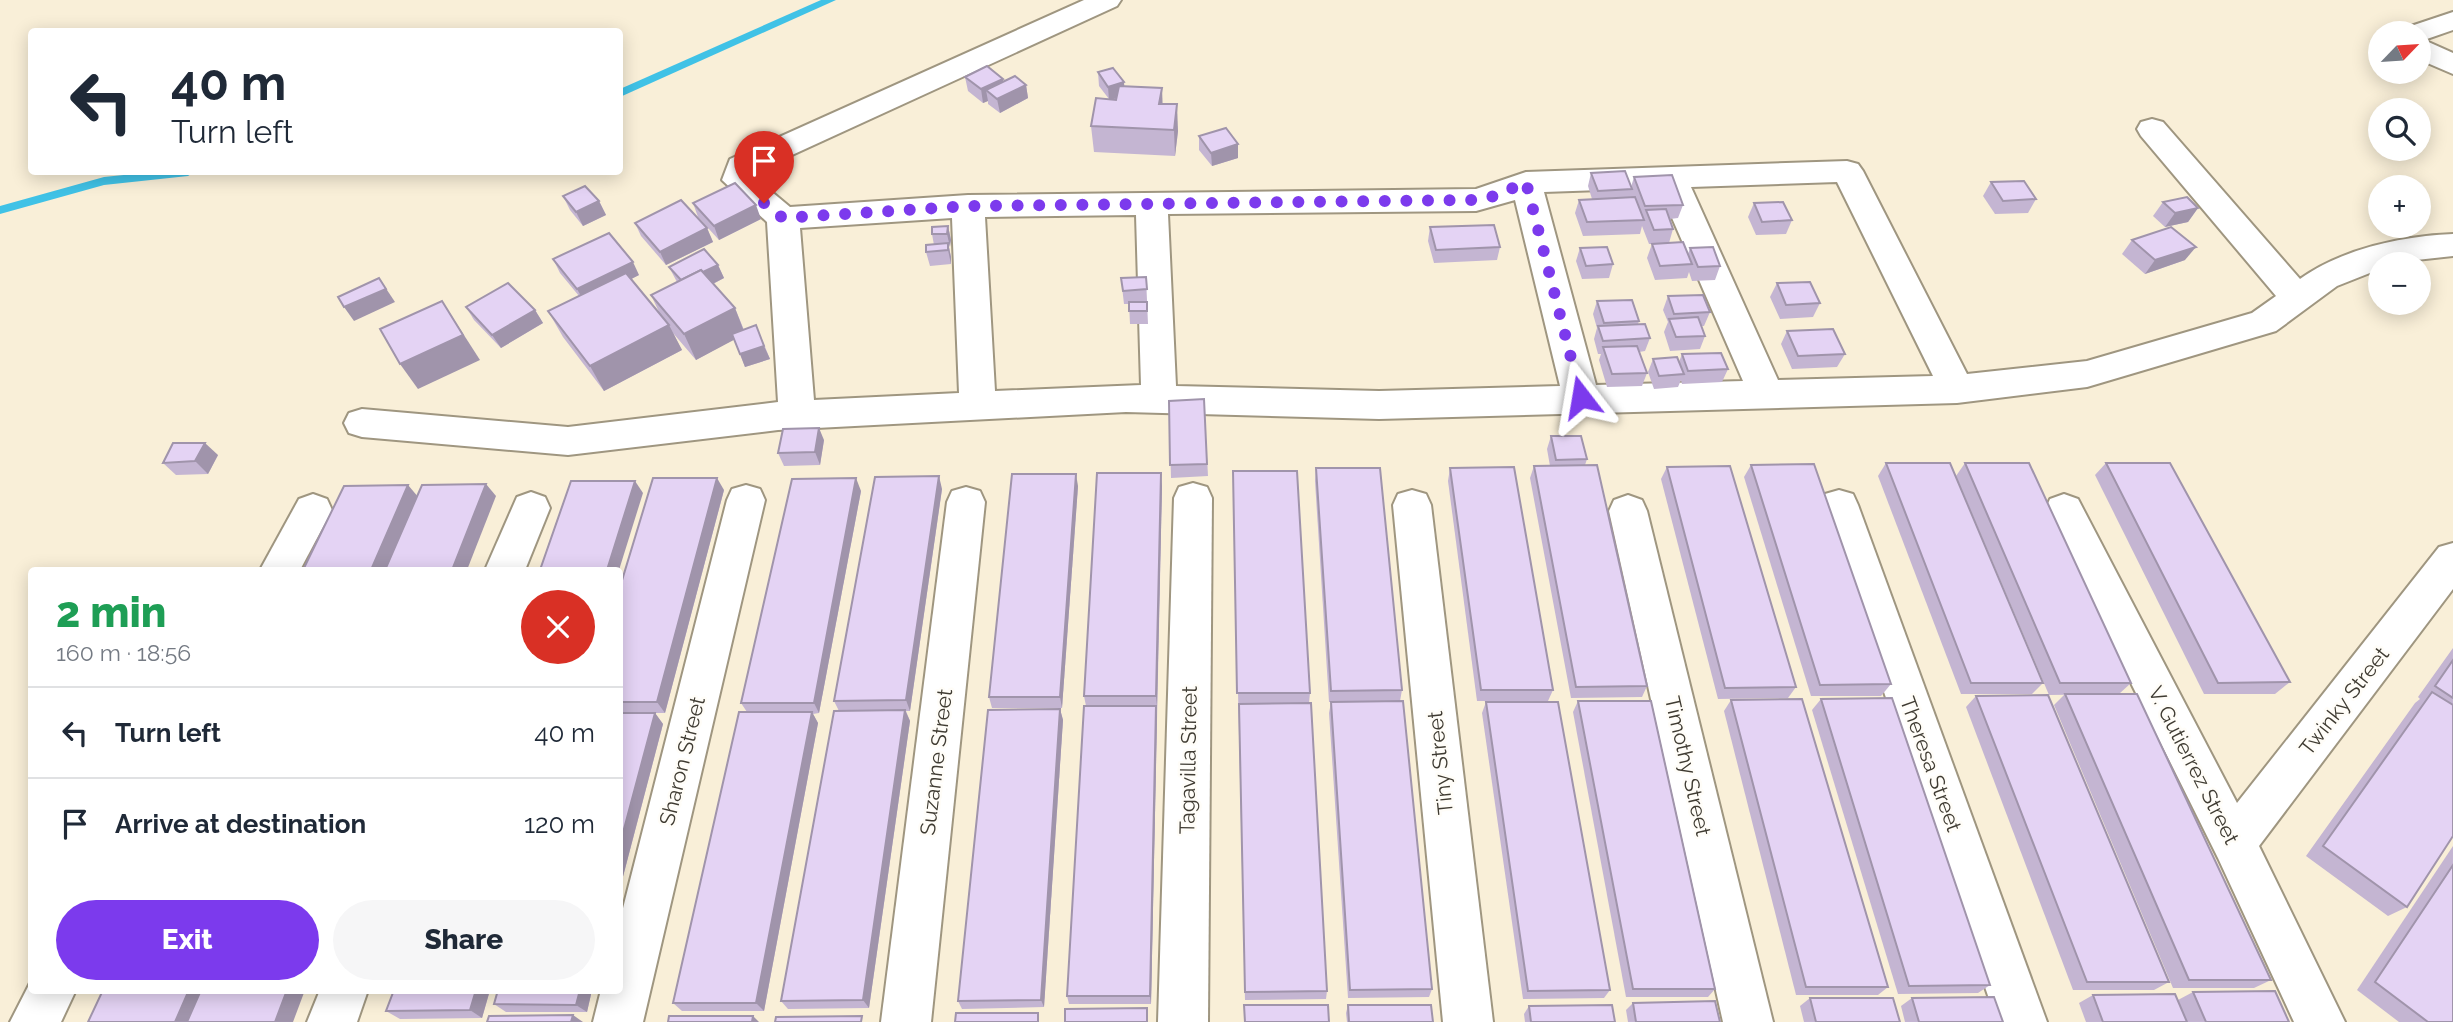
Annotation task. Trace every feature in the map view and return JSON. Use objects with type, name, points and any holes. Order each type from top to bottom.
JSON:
[{"type":"street","points":[[1107,0],[741,166],[738,180],[783,218],[968,206],[1476,200],[1495,196],[1526,182],[1847,172],[1957,389]]},
{"type":"street","points":[[2431,28],[2453,20]]},
{"type":"street","points":[[2431,54],[2453,65]]},
{"type":"street","points":[[2152,129],[2297,298]]},
{"type":"street","points":[[1671,178],[1766,393]]},
{"type":"street","points":[[1526,182],[1581,397]]},
{"type":"street","points":[[1152,205],[1158,399]]},
{"type":"street","points":[[968,206],[978,407]]},
{"type":"street","points":[[783,218],[797,416]]},
{"type":"street","points":[[362,424],[568,441],[797,416],[1126,398],[1379,405],[1581,397],[1957,389],[2087,374],[2264,322],[2325,278],[2368,260],[2427,246],[2453,245]]},
{"type":"street","name":"Tagavilla Street","points":[[1183,1022],[1193,498]]},
{"type":"street","name":"Sharon Street","points":[[618,1022],[746,500]]},
{"type":"street","name":"Suzanne Street","points":[[906,1022],[966,502]]},
{"type":"street","name":"Tiny Street","points":[[1412,505],[1468,1022]]},
{"type":"street","name":"Theresa Street","points":[[1839,505],[2022,1022]]},
{"type":"street","points":[[506,567],[531,508]]},
{"type":"street","points":[[282,567],[313,510]]},
{"type":"street","name":"V. Gutierrez Street","points":[[2064,510],[2235,843],[2320,1022]]},
{"type":"street","name":"Timothy Street","points":[[1628,511],[1748,1022]]},
{"type":"street","name":"Twinky Street","points":[[2235,843],[2453,559]]},
{"type":"street","points":[[35,1022],[50,994]]},
{"type":"street","points":[[332,1022],[342,994]]},
{"type":"building","points":[[987,66],[1003,79],[981,89],[965,77]]},
{"type":"building","points":[[1113,68],[1124,82],[1108,87],[1098,72]]},
{"type":"building","points":[[1015,76],[1026,85],[997,99],[986,90]]},
{"type":"building","points":[[1119,86],[1162,88],[1159,104],[1177,104],[1174,130],[1091,126],[1096,98],[1116,100]]},
{"type":"building","points":[[1226,128],[1238,144],[1211,153],[1199,136]]},
{"type":"building","points":[[1625,171],[1632,189],[1598,191],[1591,173]]},
{"type":"building","points":[[1672,175],[1683,205],[1645,206],[1634,177]]},
{"type":"building","points":[[2024,181],[2036,199],[2003,201],[1991,182]]},
{"type":"building","points":[[735,183],[756,205],[714,226],[693,203]]},
{"type":"building","points":[[585,186],[599,201],[576,212],[563,196]]},
{"type":"building","points":[[1635,197],[1644,220],[1587,222],[1579,200]]},
{"type":"building","points":[[2187,197],[2198,208],[2175,213],[2163,202]]},
{"type":"building","points":[[681,200],[707,228],[660,252],[635,223]]},
{"type":"building","points":[[1783,202],[1792,220],[1762,222],[1754,203]]},
{"type":"building","points":[[1666,209],[1673,229],[1654,230],[1646,210]]},
{"type":"building","points":[[1494,225],[1500,247],[1436,250],[1430,227]]},
{"type":"building","points":[[948,226],[947,234],[932,234],[932,227]]},
{"type":"building","points":[[2171,227],[2196,247],[2155,260],[2132,240]]},
{"type":"building","points":[[609,233],[633,262],[577,289],[553,259]]},
{"type":"building","points":[[1683,242],[1692,264],[1660,266],[1652,244]]},
{"type":"building","points":[[948,243],[948,250],[926,252],[926,245]]},
{"type":"building","points":[[1607,247],[1613,264],[1586,266],[1580,248]]},
{"type":"building","points":[[1713,247],[1720,266],[1698,267],[1690,248]]},
{"type":"building","points":[[704,249],[718,265],[681,280],[669,267]]},
{"type":"building","points":[[701,270],[735,308],[684,334],[651,295]]},
{"type":"building","points":[[626,273],[669,325],[590,366],[548,311]]},
{"type":"building","points":[[1146,277],[1147,289],[1123,291],[1121,278]]},
{"type":"building","points":[[379,278],[386,289],[344,307],[338,297]]},
{"type":"building","points":[[1810,282],[1820,303],[1786,305],[1777,283]]},
{"type":"building","points":[[508,283],[535,310],[492,335],[466,307]]},
{"type":"building","points":[[1703,295],[1710,312],[1674,314],[1668,296]]},
{"type":"building","points":[[1632,300],[1639,321],[1604,323],[1597,301]]},
{"type":"building","points":[[442,301],[463,335],[400,364],[380,329]]},
{"type":"building","points":[[1129,302],[1147,302],[1147,311],[1129,311]]},
{"type":"building","points":[[1698,317],[1705,336],[1676,337],[1669,319]]},
{"type":"building","points":[[1645,324],[1650,338],[1603,341],[1598,326]]},
{"type":"building","points":[[756,325],[764,346],[740,354],[732,334]]},
{"type":"building","points":[[1833,329],[1845,354],[1798,356],[1787,331]]},
{"type":"building","points":[[1637,346],[1647,373],[1612,374],[1603,347]]},
{"type":"building","points":[[1721,353],[1728,369],[1688,371],[1682,354]]},
{"type":"building","points":[[1677,357],[1684,374],[1659,376],[1653,359]]},
{"type":"building","points":[[1204,399],[1207,464],[1170,465],[1169,401]]},
{"type":"building","points":[[819,428],[815,452],[778,453],[783,429]]},
{"type":"building","points":[[1551,436],[1581,436],[1587,459],[1556,460]]},
{"type":"building","points":[[173,443],[205,443],[195,461],[163,463]]},
{"type":"building","points":[[1886,463],[1950,463],[2043,683],[1971,683]]},
{"type":"building","points":[[1965,463],[2029,463],[2131,683],[2060,683]]},
{"type":"building","points":[[2106,463],[2170,463],[2290,682],[2218,683]]},
{"type":"building","points":[[1814,464],[1891,684],[1820,685],[1751,465]]},
{"type":"building","points":[[1597,465],[1647,686],[1576,687],[1534,466]]},
{"type":"building","points":[[1730,466],[1796,687],[1725,688],[1667,467]]},
{"type":"building","points":[[1514,467],[1553,690],[1481,690],[1450,468]]},
{"type":"building","points":[[1316,468],[1380,468],[1402,690],[1331,691]]},
{"type":"building","points":[[1233,471],[1297,471],[1310,693],[1237,693]]},
{"type":"building","points":[[1097,473],[1161,473],[1156,696],[1084,696]]},
{"type":"building","points":[[1012,474],[1076,474],[1060,697],[989,697]]},
{"type":"building","points":[[939,476],[906,700],[834,701],[875,477]]},
{"type":"building","points":[[653,478],[717,478],[657,702],[623,702],[623,577]]},
{"type":"building","points":[[856,478],[814,703],[741,703],[792,479]]},
{"type":"building","points":[[571,481],[635,481],[608,567],[541,567]]},
{"type":"building","points":[[486,484],[453,567],[386,567],[422,485]]},
{"type":"building","points":[[408,485],[372,567],[304,567],[344,486]]},
{"type":"building","points":[[2453,660],[2453,698],[2435,686]]},
{"type":"building","points":[[2432,692],[2453,705],[2453,836],[2407,907],[2323,846]]},
{"type":"building","points":[[2065,694],[2137,694],[2271,980],[2189,980]]},
{"type":"building","points":[[2048,695],[2169,982],[2087,982],[1976,696]]},
{"type":"building","points":[[1892,698],[1990,985],[1909,986],[1821,699]]},
{"type":"building","points":[[1802,699],[1888,987],[1806,987],[1731,700]]},
{"type":"building","points":[[1403,701],[1432,989],[1350,990],[1331,702]]},
{"type":"building","points":[[1578,701],[1651,701],[1715,989],[1633,989]]},
{"type":"building","points":[[1486,702],[1558,702],[1610,990],[1528,991]]},
{"type":"building","points":[[1311,703],[1327,991],[1245,992],[1239,704]]},
{"type":"building","points":[[1084,706],[1156,706],[1150,996],[1067,996]]},
{"type":"building","points":[[1060,709],[1041,1000],[958,1001],[988,710]]},
{"type":"building","points":[[905,710],[863,1000],[781,1001],[834,711]]},
{"type":"building","points":[[739,712],[812,712],[756,1003],[673,1003]]},
{"type":"building","points":[[623,713],[655,713],[623,833]]},
{"type":"building","points":[[2453,865],[2453,1022],[2428,1022],[2375,982]]},
{"type":"building","points":[[2275,991],[2289,1022],[2206,1022],[2193,992]]},
{"type":"building","points":[[101,994],[187,994],[175,1022],[88,1022]]},
{"type":"building","points":[[199,994],[286,994],[275,1022],[187,1022]]},
{"type":"building","points":[[392,994],[475,994],[470,1010],[386,1011]]},
{"type":"building","points":[[497,994],[579,994],[576,1005],[494,1004]]},
{"type":"building","points":[[2175,994],[2187,1022],[2103,1022],[2093,995]]},
{"type":"building","points":[[1994,997],[2003,1022],[1919,1022],[1912,998]]},
{"type":"building","points":[[1810,998],[1893,998],[1900,1022],[1816,1022]]},
{"type":"building","points":[[1715,1001],[1720,1022],[1636,1022],[1633,1003]]},
{"type":"building","points":[[1244,1005],[1328,1005],[1329,1022],[1245,1022]]},
{"type":"building","points":[[1348,1005],[1431,1005],[1433,1022],[1349,1022]]},
{"type":"building","points":[[1612,1005],[1615,1022],[1531,1022],[1529,1006]]},
{"type":"building","points":[[1147,1008],[1147,1022],[1065,1022],[1065,1009]]},
{"type":"building","points":[[956,1013],[1038,1013],[1038,1022],[955,1022]]},
{"type":"building","points":[[573,1015],[571,1022],[487,1022],[489,1016]]},
{"type":"building","points":[[669,1016],[753,1016],[752,1022],[668,1022]]},
{"type":"building","points":[[862,1016],[861,1022],[775,1022],[776,1017]]},
{"type":"waterway","points":[[623,92],[830,0]]},
{"type":"waterway","points":[[0,210],[104,181],[160,175]]},
{"type":"route","points":[[764,203],[783,218],[968,206],[1476,200],[1495,196],[1526,182],[1581,397]]}]
